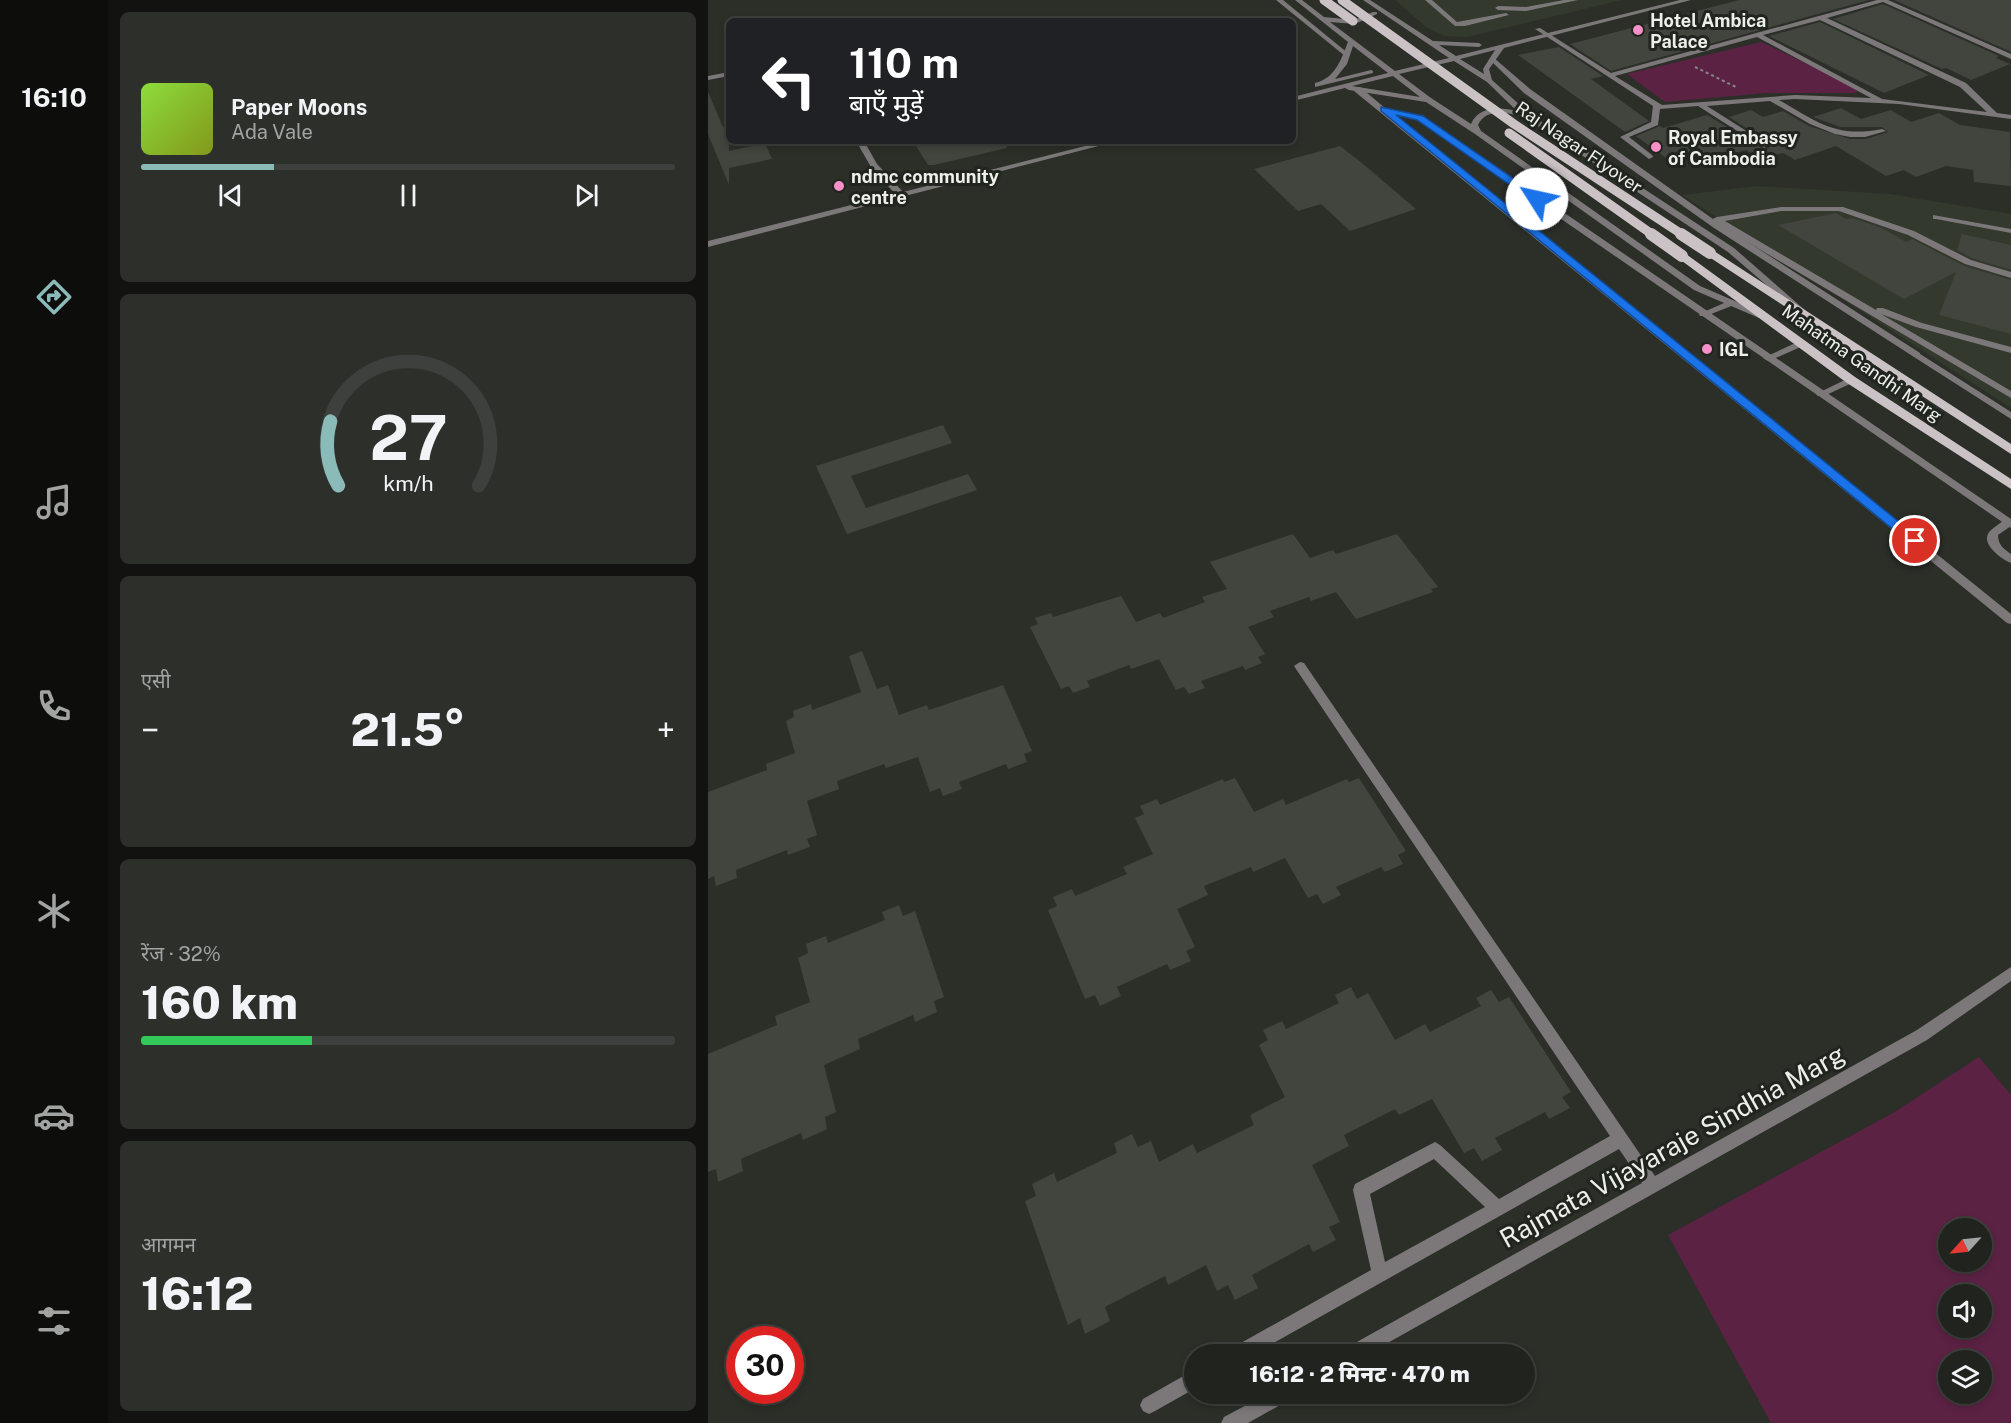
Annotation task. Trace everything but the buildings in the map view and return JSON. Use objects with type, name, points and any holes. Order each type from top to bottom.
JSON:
[{"type":"main road","name":"Raj Nagar Flyover","points":[[1324,0],[1772,320]]},
{"type":"main road","name":"Raj Nagar Flyover","points":[[1342,0],[1514,124],[1803,312]]},
{"type":"main road","name":"Mahatma Gandhi Marg","points":[[1803,312],[2011,450]]},
{"type":"main road","name":"Mahatma Gandhi Marg","points":[[1772,320],[1851,380],[2011,485]]},
{"type":"street","points":[[1279,0],[1347,55]]},
{"type":"street","name":"Mahatma Gandhi Marg","points":[[1298,0],[1389,72],[1479,132],[1697,288],[1772,320]]},
{"type":"street","points":[[1366,0],[1489,81],[1527,116],[1731,250],[1803,312]]},
{"type":"street","points":[[1428,0],[1455,24],[1506,15],[1495,6],[1526,9],[1575,0]]},
{"type":"street","points":[[1296,98],[1345,87],[1445,53],[1660,0]]},
{"type":"street","points":[[1296,91],[1328,82],[1454,58],[1688,0]]},
{"type":"street","points":[[1611,75],[1883,0],[2011,57]]},
{"type":"street","points":[[1320,18],[1355,22],[1373,15],[1375,6]]},
{"type":"street","points":[[1822,18],[1963,85],[1994,114]]},
{"type":"street","points":[[1538,29],[1657,106],[1772,99],[1881,100],[2011,117]]},
{"type":"street","points":[[1758,35],[1881,100]]},
{"type":"street","points":[[1328,82],[1344,64],[1351,43]]},
{"type":"street","points":[[1431,43],[1479,45]]},
{"type":"street","points":[[1489,81],[1486,69],[1501,47]]},
{"type":"street","points":[[1492,59],[1520,85],[1619,157],[2011,417]]},
{"type":"street","points":[[708,78],[726,75]]},
{"type":"street","points":[[1345,87],[1428,100]]},
{"type":"street","points":[[1357,89],[2011,619]]},
{"type":"street","points":[[1772,99],[1839,135],[1866,136],[1882,131]]},
{"type":"street","points":[[1701,105],[1764,146]]},
{"type":"street","points":[[1649,157],[1624,137],[1655,123],[1657,106]]},
{"type":"street","points":[[1384,109],[1420,118],[2010,523],[1993,534],[1992,540],[1994,546],[2011,559]]},
{"type":"street","points":[[1479,132],[1474,125],[1475,119],[1482,114],[1505,111],[1527,116]]},
{"type":"street","points":[[862,144],[874,165],[901,195]]},
{"type":"street","points":[[708,244],[1102,144]]},
{"type":"street","points":[[1597,162],[1619,157]]},
{"type":"street","points":[[1717,220],[1781,209],[1840,209],[1858,213],[1911,233],[1968,262],[2011,275]]},
{"type":"street","points":[[1936,217],[2011,231]]},
{"type":"street","points":[[1717,220],[1872,307],[1919,325],[2011,350]]},
{"type":"street","points":[[1717,220],[2011,395]]},
{"type":"street","points":[[1703,314],[1731,303]]},
{"type":"street","points":[[1768,358],[1802,343]]},
{"type":"street","points":[[1821,394],[1851,380]]},
{"type":"street","points":[[1300,666],[1653,1186]]},
{"type":"street","name":"Rajmata Vijayaraje Sindhia Marg","points":[[1370,1344],[1922,1035],[2011,973]]},
{"type":"street","points":[[1256,1344],[1621,1138]]},
{"type":"street","points":[[1380,1274],[1361,1190],[1435,1150],[1498,1208]]},
{"type":"street","points":[[1149,1405],[1184,1385]]},
{"type":"street","points":[[1230,1423],[1265,1404]]},
{"type":"path","points":[[1695,67],[1763,100]]},
{"type":"shaded area","points":[[1395,0],[1622,0],[1467,37],[1444,36],[1426,27]]},
{"type":"shaded area","points":[[1761,42],[1858,88],[1856,93],[1767,93],[1665,102],[1627,74]]},
{"type":"shaded area","points":[[1757,186],[1890,194],[2011,214],[2011,408],[1682,195]]},
{"type":"shaded area","points":[[1979,1057],[2011,1095],[2011,1423],[1771,1423],[1668,1235],[1893,1113]]},
{"type":"place","name":"Hotel Ambica Palace","points":[[1638,30]]},
{"type":"place","name":"Royal Embassy of Cambodia","points":[[1656,147]]},
{"type":"place","name":"ndmc community centre","points":[[839,186]]},
{"type":"place","name":"IGL","points":[[1707,349]]},
{"type":"route","points":[[1537,199],[1420,118],[1409,113],[1384,109],[1915,541]]}]
